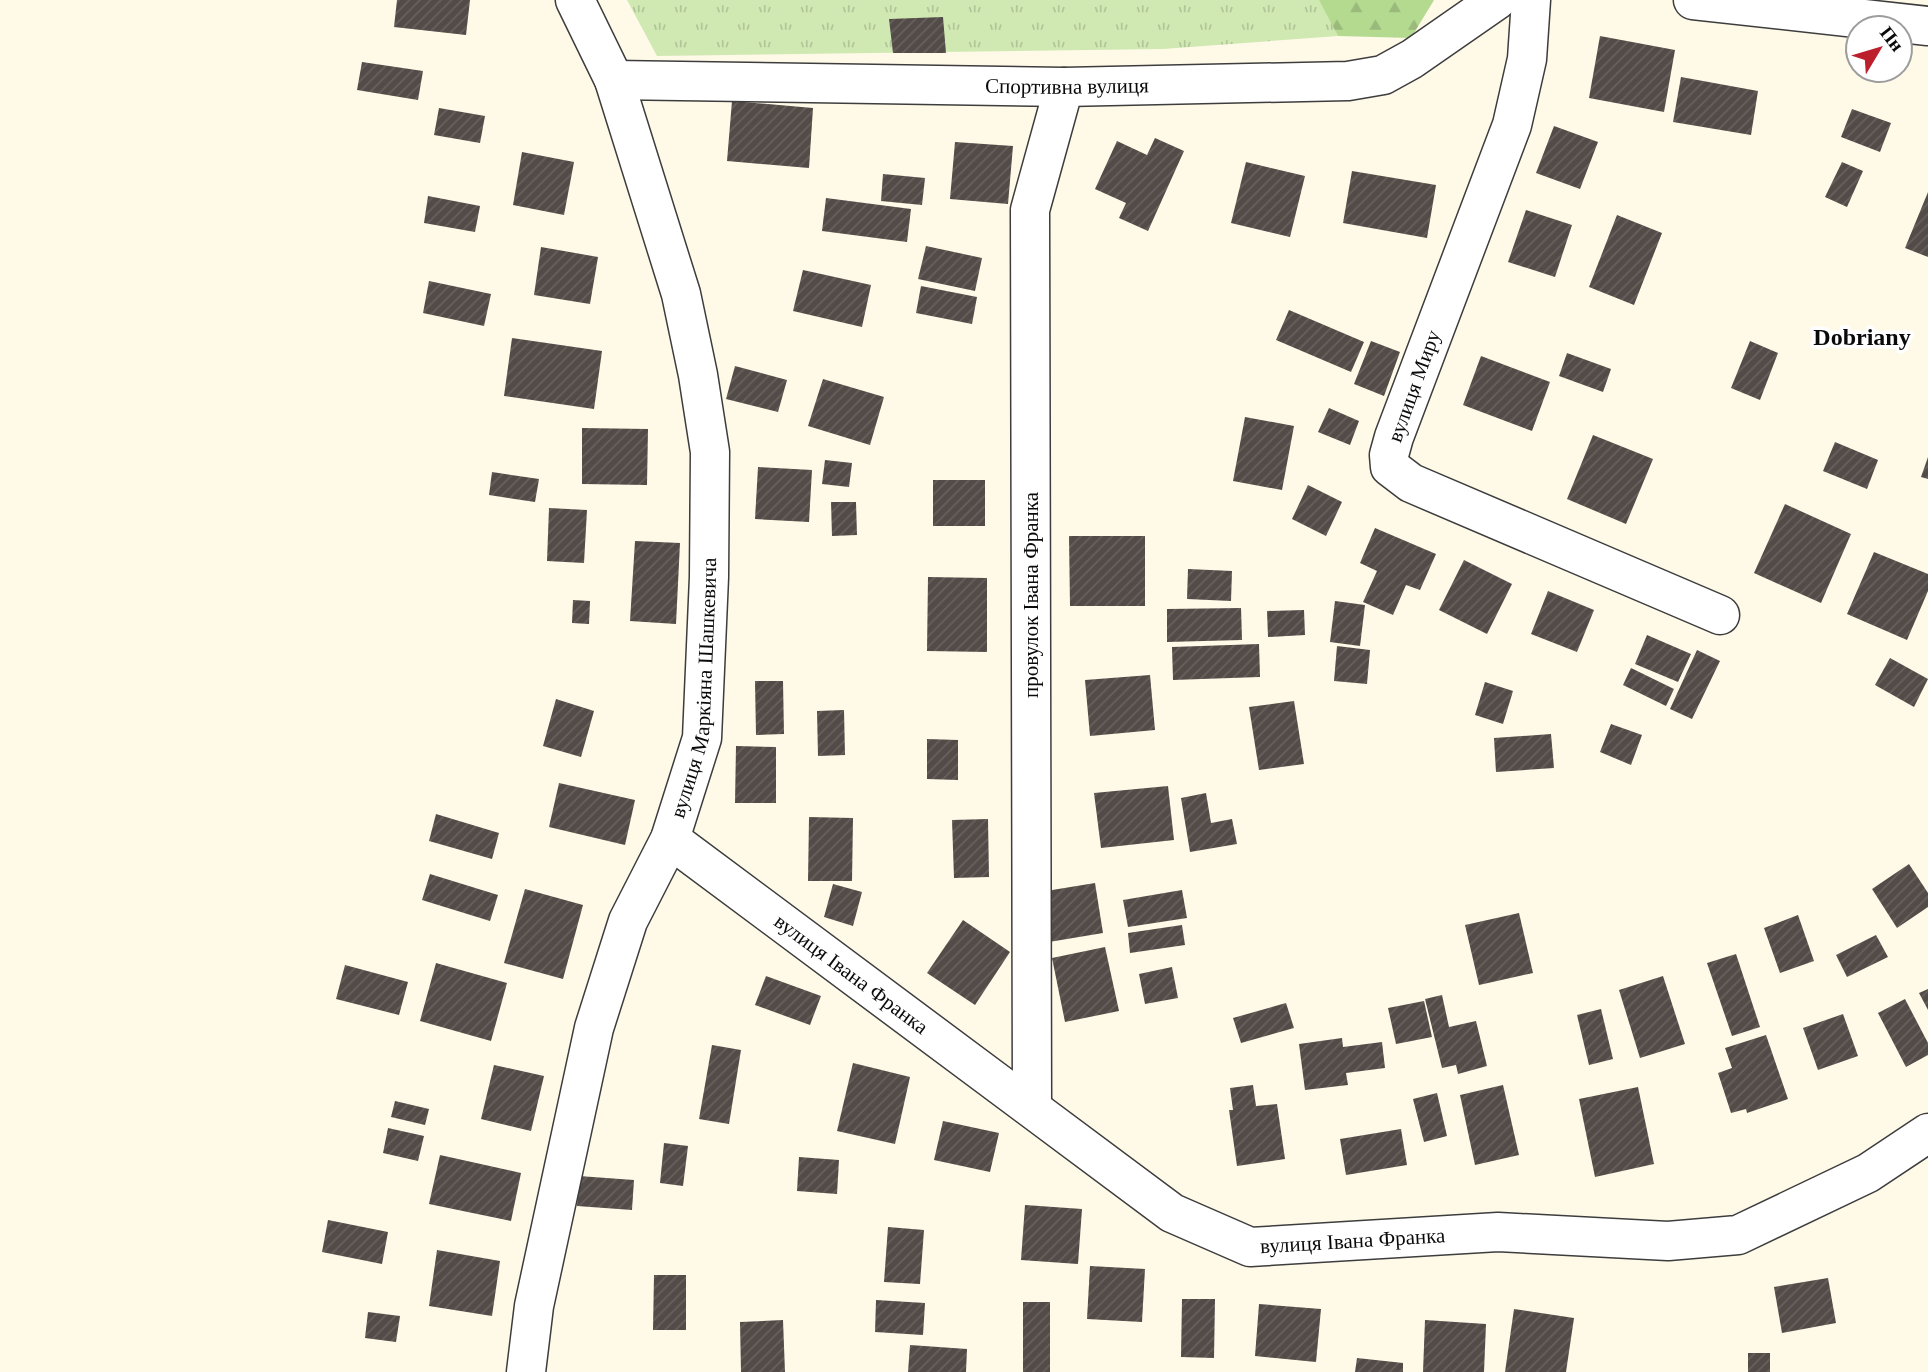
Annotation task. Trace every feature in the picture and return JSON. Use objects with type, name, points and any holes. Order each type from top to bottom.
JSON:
[{"type":"street","name":"вулиця Маркіяна Шашкевича","points":[[526,1372],[534,1307],[594,1028],[628,920],[670,839],[702,738],[709,577],[710,452],[681,294],[614,80],[575,0]]},
{"type":"street","name":"Спортивна вулиця","points":[[614,80],[1064,88],[1348,81],[1383,75],[1412,59],[1497,0]]},
{"type":"street","name":"вулиця Миру","points":[[1531,0],[1527,59],[1512,125],[1394,438],[1389,455],[1390,467],[1411,484],[1720,615]]},
{"type":"street","points":[[1693,0],[1928,26]]},
{"type":"street","name":"провулок Івана Франка","points":[[1032,1108],[1030,211],[1064,88]]},
{"type":"street","name":"вулиця Івана Франка","points":[[670,839],[1172,1213],[1250,1247],[1498,1232],[1668,1241],[1738,1235],[1868,1173],[1928,1133]]},
{"type":"green space","points":[[627,0],[1321,0],[1338,36],[1163,49],[657,56]]},
{"type":"green space","points":[[1319,0],[1434,0],[1411,38],[1338,36]]},
{"type":"building","points":[[397,0],[470,0],[466,35],[394,27]]},
{"type":"building","points":[[943,17],[946,53],[893,53],[889,19]]},
{"type":"building","points":[[1600,36],[1675,50],[1664,112],[1589,98]]},
{"type":"building","points":[[362,62],[423,71],[418,100],[357,90]]},
{"type":"building","points":[[1681,77],[1758,91],[1751,135],[1673,122]]},
{"type":"building","points":[[732,101],[813,108],[809,168],[727,161]]},
{"type":"building","points":[[439,108],[485,116],[480,143],[434,135]]},
{"type":"building","points":[[1852,109],[1891,123],[1880,152],[1841,137]]},
{"type":"building","points":[[1554,126],[1598,142],[1580,189],[1536,173]]},
{"type":"building","points":[[1155,138],[1184,151],[1148,231],[1119,218],[1126,203],[1095,189],[1117,141],[1147,155]]},
{"type":"building","points":[[955,142],[1013,146],[1008,204],[950,199]]},
{"type":"building","points":[[522,152],[574,162],[564,215],[513,205]]},
{"type":"building","points":[[1246,162],[1305,176],[1290,237],[1231,223]]},
{"type":"building","points":[[1842,162],[1863,171],[1847,207],[1825,197]]},
{"type":"building","points":[[1352,171],[1436,185],[1427,238],[1343,223]]},
{"type":"building","points":[[883,174],[925,178],[922,205],[881,201]]},
{"type":"building","points":[[1928,192],[1928,257],[1905,248]]},
{"type":"building","points":[[428,196],[480,206],[475,232],[424,223]]},
{"type":"building","points":[[826,198],[911,209],[907,242],[822,231]]},
{"type":"building","points":[[1526,210],[1572,225],[1555,277],[1508,262]]},
{"type":"building","points":[[1617,215],[1662,233],[1634,305],[1589,287]]},
{"type":"building","points":[[926,246],[982,258],[975,291],[918,279]]},
{"type":"building","points":[[541,247],[598,257],[590,304],[534,295]]},
{"type":"building","points":[[803,270],[871,285],[862,327],[793,311]]},
{"type":"building","points":[[429,281],[491,294],[484,326],[423,313]]},
{"type":"building","points":[[921,286],[977,297],[972,324],[916,313]]},
{"type":"building","points":[[1289,310],[1364,342],[1351,372],[1276,340]]},
{"type":"building","points":[[512,338],[602,351],[594,409],[504,396]]},
{"type":"building","points":[[1371,341],[1400,352],[1384,396],[1354,384]]},
{"type":"building","points":[[1750,341],[1778,353],[1760,400],[1731,388]]},
{"type":"building","points":[[1567,353],[1611,369],[1603,392],[1559,376]]},
{"type":"building","points":[[1481,356],[1550,382],[1532,431],[1463,405]]},
{"type":"building","points":[[735,366],[787,380],[778,412],[726,399]]},
{"type":"building","points":[[823,379],[884,397],[870,445],[808,426]]},
{"type":"building","points":[[1329,408],[1359,421],[1350,445],[1318,432]]},
{"type":"building","points":[[1245,417],[1294,426],[1282,490],[1233,481]]},
{"type":"building","points":[[582,428],[648,429],[647,485],[582,484]]},
{"type":"building","points":[[1593,435],[1653,459],[1626,524],[1567,499]]},
{"type":"building","points":[[1835,442],[1878,460],[1867,489],[1823,471]]},
{"type":"building","points":[[1928,457],[1928,479],[1921,477]]},
{"type":"building","points":[[825,460],[852,463],[849,487],[822,484]]},
{"type":"building","points":[[758,467],[812,470],[809,522],[755,519]]},
{"type":"building","points":[[492,472],[539,479],[535,502],[489,495]]},
{"type":"building","points":[[933,480],[985,480],[985,526],[933,526]]},
{"type":"building","points":[[1308,485],[1342,502],[1326,536],[1292,519]]},
{"type":"building","points":[[831,502],[856,502],[857,535],[832,536]]},
{"type":"building","points":[[1785,504],[1851,534],[1821,603],[1754,573]]},
{"type":"building","points":[[549,508],[587,510],[584,563],[547,561]]},
{"type":"building","points":[[1375,528],[1436,554],[1420,590],[1406,585],[1393,615],[1363,602],[1377,571],[1360,563]]},
{"type":"building","points":[[1069,536],[1145,536],[1145,606],[1070,606]]},
{"type":"building","points":[[635,541],[680,543],[676,624],[630,621]]},
{"type":"building","points":[[1874,552],[1928,574],[1928,591],[1907,640],[1847,614]]},
{"type":"building","points":[[1464,560],[1512,584],[1487,634],[1439,610]]},
{"type":"building","points":[[1188,569],[1232,571],[1231,601],[1187,599]]},
{"type":"building","points":[[928,577],[987,578],[987,652],[927,651]]},
{"type":"building","points":[[1548,591],[1594,610],[1577,652],[1531,634]]},
{"type":"building","points":[[573,600],[590,601],[589,624],[572,623]]},
{"type":"building","points":[[1335,601],[1365,605],[1360,646],[1330,642]]},
{"type":"building","points":[[1241,608],[1242,640],[1167,642],[1167,609]]},
{"type":"building","points":[[1304,610],[1305,635],[1268,637],[1267,611]]},
{"type":"building","points":[[1647,635],[1691,654],[1678,682],[1635,664]]},
{"type":"building","points":[[1259,644],[1260,677],[1173,680],[1172,647]]},
{"type":"building","points":[[1337,646],[1370,650],[1367,684],[1334,681]]},
{"type":"building","points":[[1697,650],[1720,661],[1692,719],[1670,709]]},
{"type":"building","points":[[1890,658],[1928,679],[1914,707],[1875,685]]},
{"type":"building","points":[[1631,668],[1674,689],[1666,706],[1623,685]]},
{"type":"building","points":[[1150,675],[1155,730],[1090,736],[1085,680]]},
{"type":"building","points":[[755,681],[783,681],[784,734],[756,735]]},
{"type":"building","points":[[1485,682],[1513,691],[1503,724],[1475,715]]},
{"type":"building","points":[[556,699],[594,711],[581,757],[543,746]]},
{"type":"building","points":[[1294,701],[1304,764],[1259,770],[1249,707]]},
{"type":"building","points":[[844,710],[845,755],[818,756],[817,711]]},
{"type":"building","points":[[1611,724],[1642,735],[1631,765],[1600,752]]},
{"type":"building","points":[[1551,734],[1554,768],[1496,772],[1494,738]]},
{"type":"building","points":[[927,739],[958,740],[958,780],[927,779]]},
{"type":"building","points":[[736,746],[776,747],[776,803],[735,803]]},
{"type":"building","points":[[559,783],[635,800],[625,845],[549,827]]},
{"type":"building","points":[[1168,786],[1174,840],[1101,848],[1094,793]]},
{"type":"building","points":[[1206,793],[1211,823],[1232,819],[1237,844],[1190,852],[1181,798]]},
{"type":"building","points":[[436,814],[499,833],[492,859],[429,841]]},
{"type":"building","points":[[809,817],[853,818],[852,881],[808,881]]},
{"type":"building","points":[[988,819],[989,877],[954,878],[952,820]]},
{"type":"building","points":[[1909,864],[1928,893],[1928,907],[1897,928],[1872,889]]},
{"type":"building","points":[[430,874],[498,895],[490,921],[422,900]]},
{"type":"building","points":[[1095,883],[1103,933],[1049,942],[1040,892]]},
{"type":"building","points":[[833,884],[862,892],[853,926],[824,917]]},
{"type":"building","points":[[525,889],[583,905],[563,979],[504,963]]},
{"type":"building","points":[[1182,890],[1187,918],[1128,927],[1123,900]]},
{"type":"building","points":[[1519,913],[1533,973],[1479,985],[1465,925]]},
{"type":"building","points":[[1798,915],[1814,961],[1780,973],[1764,928]]},
{"type":"building","points":[[963,920],[1010,952],[975,1005],[927,973]]},
{"type":"building","points":[[1182,925],[1185,945],[1130,953],[1128,933]]},
{"type":"building","points":[[1876,935],[1888,957],[1847,977],[1836,955]]},
{"type":"building","points":[[1105,947],[1119,1011],[1065,1022],[1052,958]]},
{"type":"building","points":[[1736,954],[1760,1027],[1732,1036],[1707,963]]},
{"type":"building","points":[[436,963],[507,983],[491,1041],[420,1021]]},
{"type":"building","points":[[345,965],[408,982],[399,1015],[336,999]]},
{"type":"building","points":[[1172,967],[1178,998],[1145,1004],[1139,974]]},
{"type":"building","points":[[766,976],[821,996],[810,1025],[755,1005]]},
{"type":"building","points":[[1663,976],[1685,1044],[1640,1058],[1619,990]]},
{"type":"building","points":[[1928,989],[1928,1010],[1919,993]]},
{"type":"building","points":[[1442,995],[1449,1027],[1476,1021],[1487,1066],[1458,1074],[1456,1065],[1442,1068],[1425,999]]},
{"type":"building","points":[[1905,999],[1928,1043],[1928,1055],[1906,1067],[1878,1013]]},
{"type":"building","points":[[1424,1001],[1432,1037],[1396,1044],[1388,1008]]},
{"type":"building","points":[[1286,1003],[1294,1028],[1241,1043],[1233,1018]]},
{"type":"building","points":[[1601,1009],[1613,1059],[1589,1065],[1577,1015]]},
{"type":"building","points":[[1843,1014],[1858,1056],[1818,1070],[1803,1028]]},
{"type":"building","points":[[1766,1035],[1788,1099],[1747,1113],[1746,1109],[1731,1113],[1718,1073],[1732,1068],[1725,1048]]},
{"type":"building","points":[[1342,1038],[1343,1047],[1382,1042],[1385,1068],[1346,1073],[1348,1085],[1305,1090],[1299,1044]]},
{"type":"building","points":[[712,1045],[741,1050],[729,1124],[699,1119]]},
{"type":"building","points":[[853,1063],[910,1077],[895,1144],[837,1131]]},
{"type":"building","points":[[494,1065],[544,1076],[531,1131],[481,1119]]},
{"type":"building","points":[[1253,1085],[1256,1106],[1277,1104],[1285,1159],[1237,1166],[1229,1110],[1233,1110],[1230,1088]]},
{"type":"building","points":[[1503,1085],[1519,1155],[1475,1165],[1460,1095]]},
{"type":"building","points":[[1638,1087],[1654,1164],[1595,1177],[1579,1099]]},
{"type":"building","points":[[1437,1093],[1447,1136],[1424,1142],[1413,1099]]},
{"type":"building","points":[[395,1101],[429,1109],[425,1125],[391,1117]]},
{"type":"building","points":[[943,1121],[999,1133],[990,1172],[934,1160]]},
{"type":"building","points":[[388,1128],[424,1136],[418,1161],[383,1153]]},
{"type":"building","points":[[1401,1129],[1407,1165],[1346,1175],[1340,1139]]},
{"type":"building","points":[[664,1143],[688,1146],[683,1186],[660,1183]]},
{"type":"building","points":[[440,1155],[521,1173],[511,1221],[429,1204]]},
{"type":"building","points":[[799,1157],[839,1160],[837,1194],[797,1191]]},
{"type":"building","points":[[579,1176],[634,1180],[632,1210],[577,1206]]},
{"type":"building","points":[[1025,1205],[1082,1209],[1078,1264],[1021,1260]]},
{"type":"building","points":[[328,1220],[388,1232],[382,1264],[322,1252]]},
{"type":"building","points":[[888,1227],[924,1230],[920,1284],[884,1282]]},
{"type":"building","points":[[437,1250],[500,1261],[492,1316],[429,1306]]},
{"type":"building","points":[[1090,1266],[1145,1269],[1142,1322],[1087,1319]]},
{"type":"building","points":[[654,1275],[686,1275],[686,1330],[653,1330]]},
{"type":"building","points":[[1828,1278],[1836,1323],[1782,1333],[1774,1287]]},
{"type":"building","points":[[1182,1299],[1215,1299],[1214,1358],[1181,1357]]},
{"type":"building","points":[[876,1300],[925,1303],[923,1335],[875,1332]]},
{"type":"building","points":[[1023,1302],[1050,1302],[1050,1372],[1023,1372]]},
{"type":"building","points":[[1259,1304],[1321,1309],[1316,1362],[1255,1356]]},
{"type":"building","points":[[1514,1309],[1574,1318],[1566,1372],[1505,1372]]},
{"type":"building","points":[[368,1312],[400,1316],[396,1342],[365,1338]]},
{"type":"building","points":[[783,1320],[785,1372],[741,1372],[740,1322]]},
{"type":"building","points":[[1425,1320],[1486,1324],[1484,1372],[1423,1372]]},
{"type":"building","points":[[910,1345],[967,1349],[966,1372],[908,1372]]},
{"type":"building","points":[[1748,1353],[1770,1353],[1770,1372],[1748,1372]]},
{"type":"building","points":[[1357,1358],[1403,1363],[1403,1372],[1355,1372]]},
{"type":"district","name":"Dobriany","points":[[1862,337]]}]
